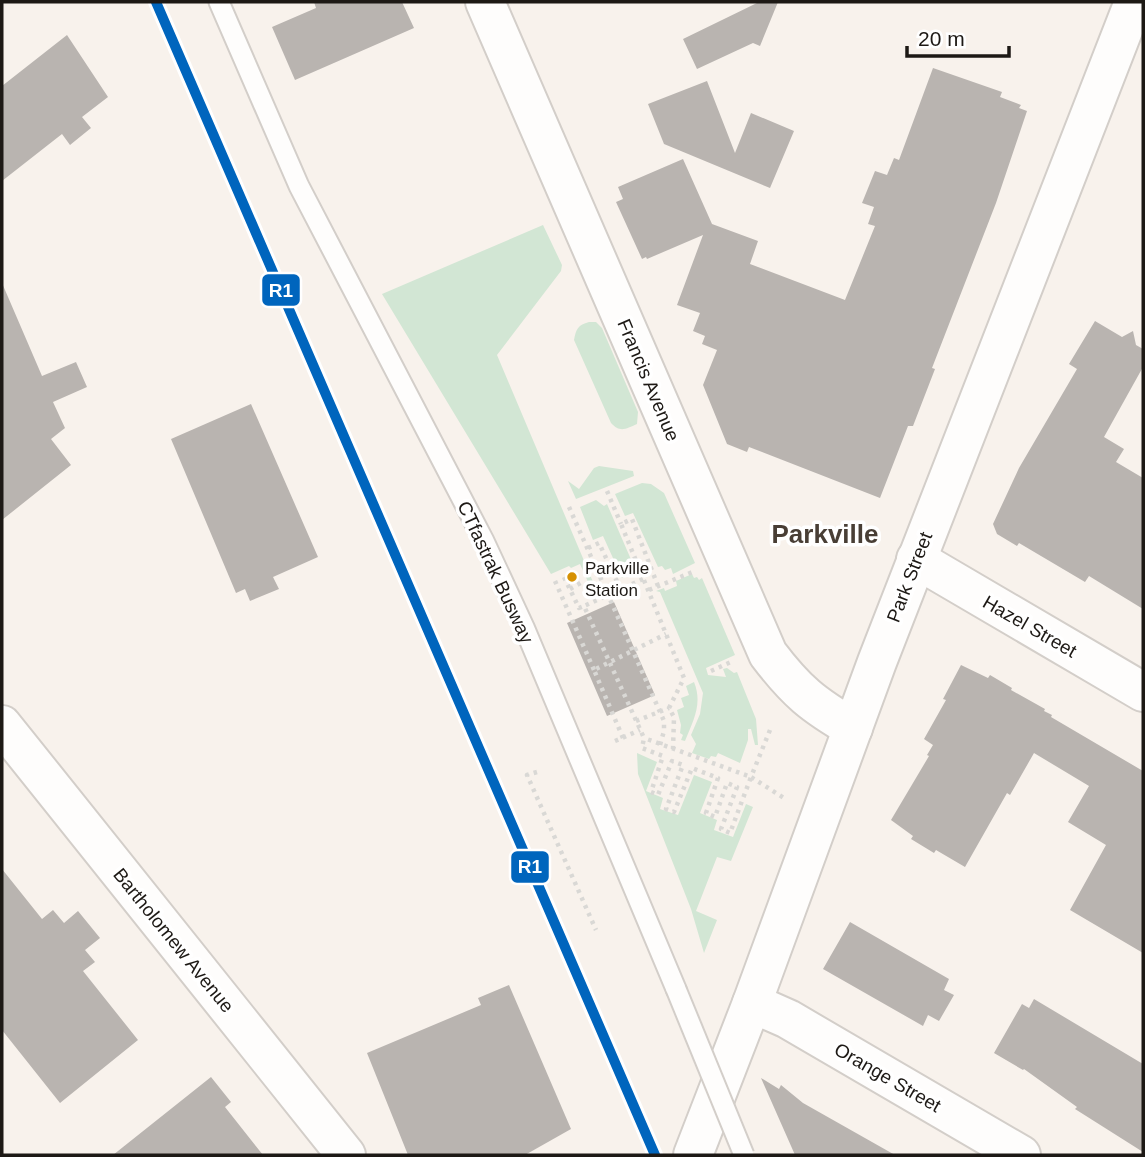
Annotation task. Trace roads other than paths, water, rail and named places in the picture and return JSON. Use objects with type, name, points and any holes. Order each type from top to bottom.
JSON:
[{"type":"street","name":"Francis Avenue","points":[[485,2],[768,654],[790,684],[820,708],[853,728]]},
{"type":"street","name":"Park Street","points":[[693,1155],[916,559],[1134,2]]},
{"type":"street","name":"Hazel Street","points":[[916,559],[1143,692]]},
{"type":"street","name":"Bartholomew Avenue","points":[[2,724],[346,1155]]},
{"type":"street","name":"Orange Street","points":[[752,1003],[788,1019],[1021,1155]]},
{"type":"lane","name":"CTfastrak Busway","points":[[219,2],[299,186],[484,541],[524,627],[649,921],[744,1155]]},
{"type":"place","name":"Parkville Station","points":[[572,577]]},
{"type":"district","name":"Parkville","points":[[825,534]]}]
